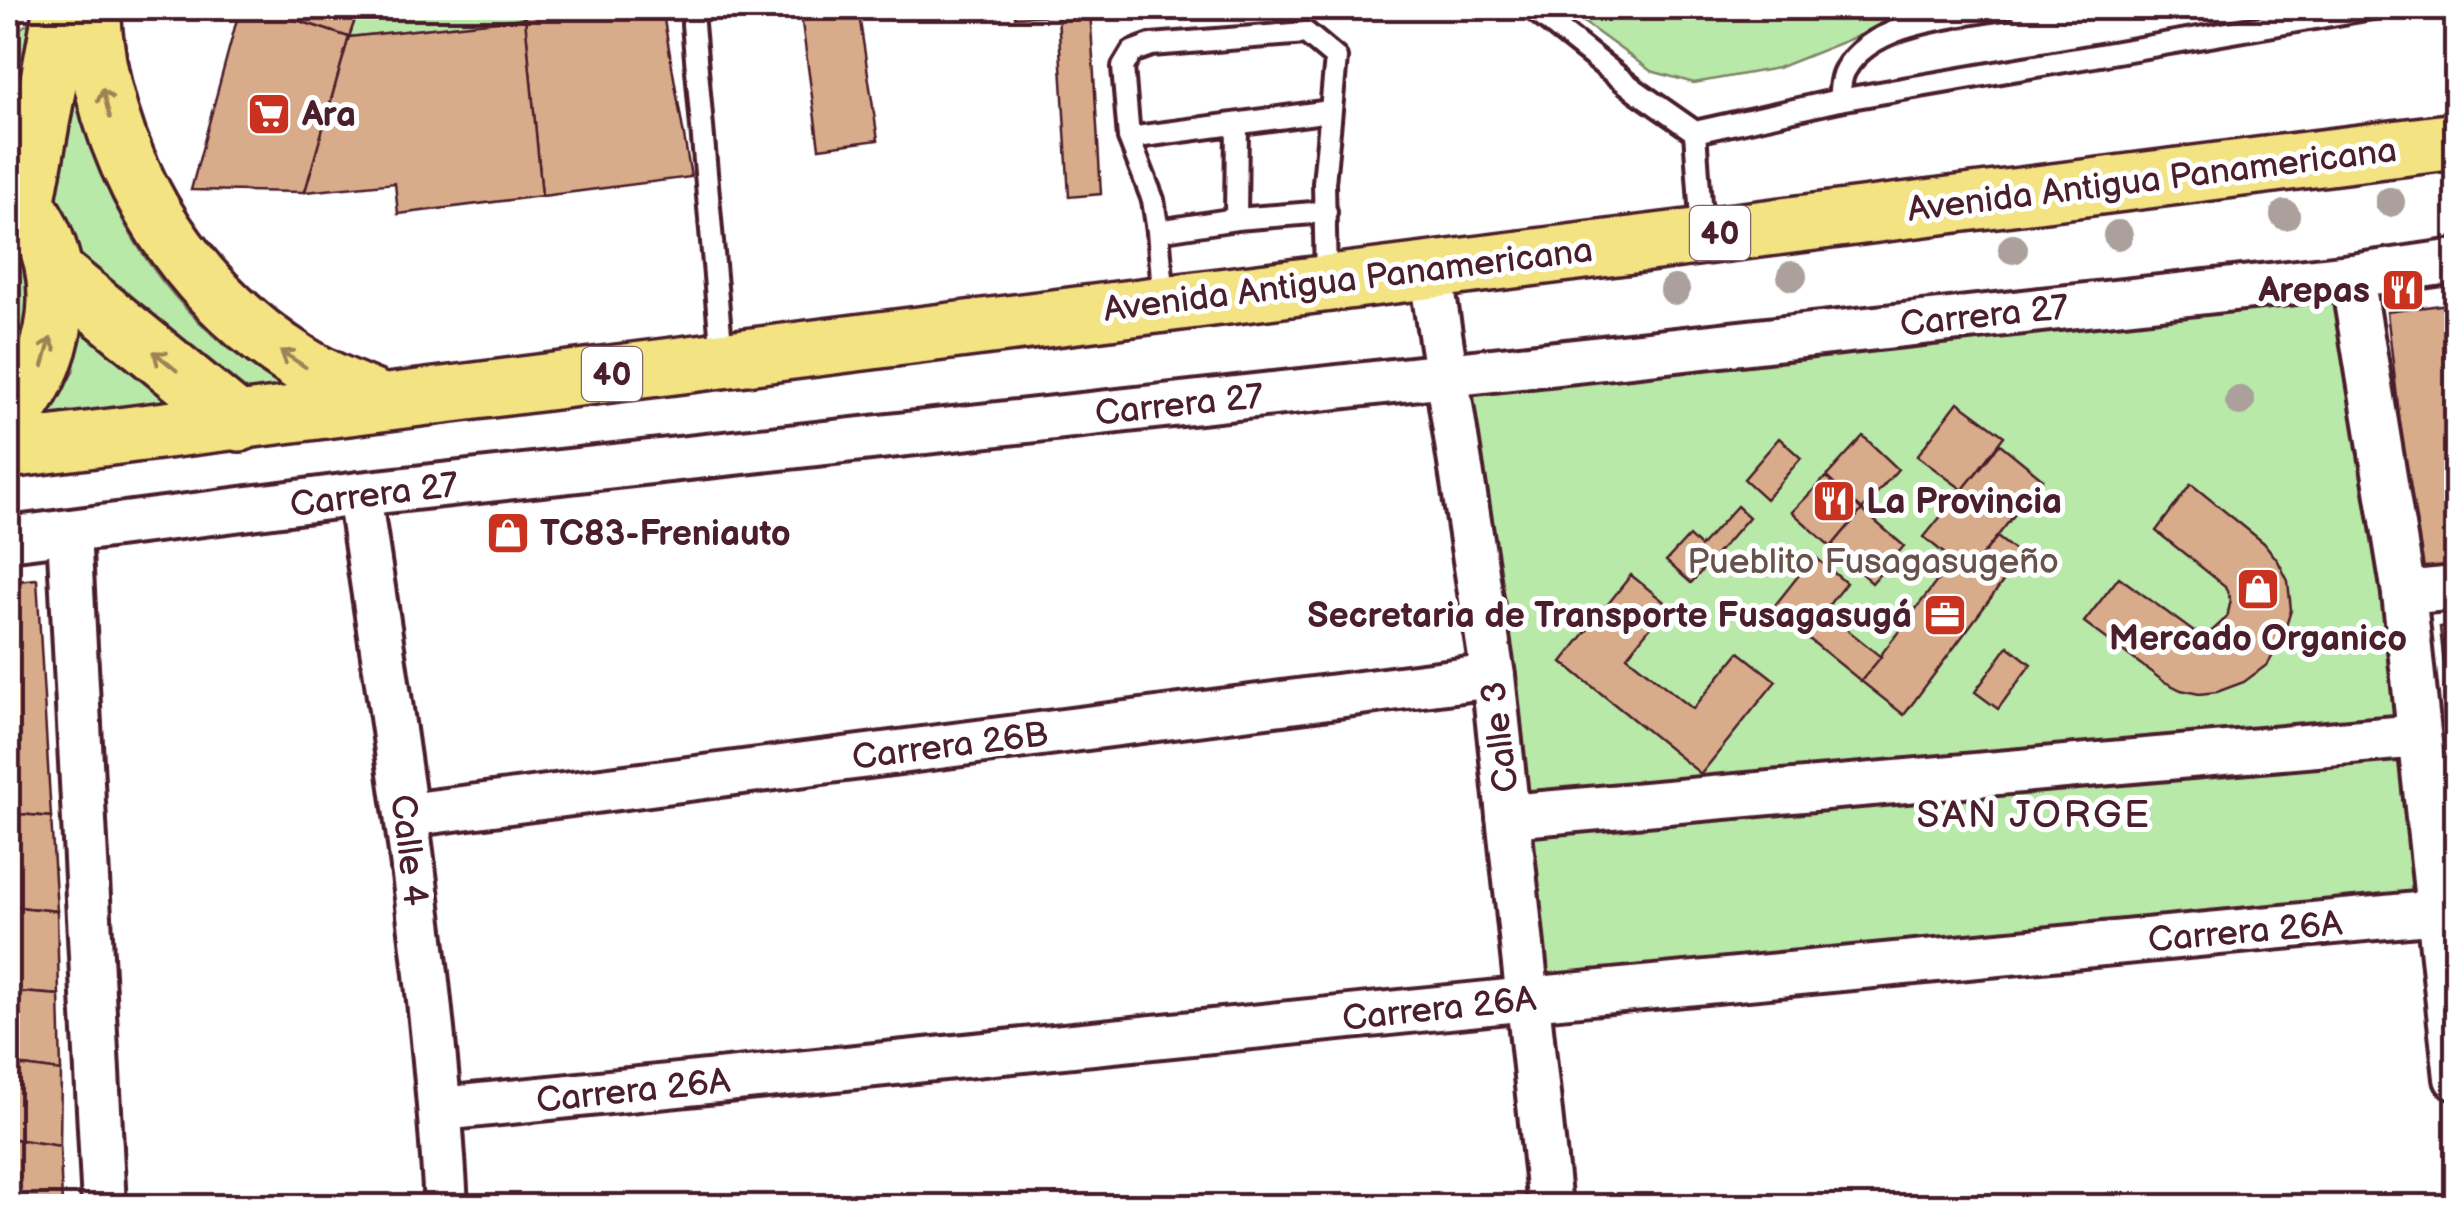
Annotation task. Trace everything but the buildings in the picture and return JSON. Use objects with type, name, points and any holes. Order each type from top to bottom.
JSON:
[{"type":"main road","points":[[8,423],[42,370],[56,317],[54,270],[46,240],[17,193],[62,8]]},
{"type":"main road","points":[[92,8],[96,58],[114,134],[146,203],[169,240],[202,281],[260,337],[302,365],[380,402]]},
{"type":"main road","name":"Avenida Antigua Panamericana","points":[[8,450],[2456,141]]},
{"type":"main road","points":[[54,270],[240,423]]},
{"type":"street","name":"Carrera 27","points":[[8,539],[359,494],[2352,276],[2456,261]]},
{"type":"street","name":"Calle 3","points":[[1430,269],[1493,676],[1550,1206]]},
{"type":"street","points":[[2352,276],[2404,593],[2456,1078]]},
{"type":"street","name":"Calle 4","points":[[359,494],[407,815],[441,1109],[446,1206]]},
{"type":"street","points":[[69,532],[104,1206]]},
{"type":"street","points":[[2404,593],[2456,588]]},
{"type":"street","name":"Carrera 26B","points":[[407,815],[1493,676]]},
{"type":"street","points":[[1508,816],[2420,736]]},
{"type":"street","name":"Carrera 26A","points":[[441,1109],[2438,912]]},
{"type":"lane","points":[[1532,8],[1635,90],[1696,132],[1839,100],[2324,12],[2372,8]]},
{"type":"lane","points":[[1839,100],[1843,72],[1871,45],[1900,28],[2003,8]]},
{"type":"lane","points":[[693,24],[722,360]]},
{"type":"lane","points":[[1164,302],[1153,200],[1128,138],[1123,68],[1132,52],[1152,44],[1306,33],[1336,58],[1324,183],[1326,282]]},
{"type":"lane","points":[[1128,138],[1330,111]]},
{"type":"lane","points":[[1236,219],[1238,124]]},
{"type":"lane","points":[[1696,132],[1702,235]]},
{"type":"lane","points":[[1158,231],[1236,219],[1326,212]]},
{"type":"green space","points":[[359,8],[524,8],[525,18],[349,37]]},
{"type":"green space","points":[[1564,8],[1912,8],[1913,14],[1778,68],[1694,83],[1651,71]]},
{"type":"green space","points":[[32,20],[9,146],[8,38]]},
{"type":"green space","points":[[74,89],[104,181],[148,262],[209,332],[288,389],[248,393],[79,255],[71,227],[56,203]]},
{"type":"green space","points":[[8,228],[23,264],[27,301],[22,339],[8,376]]},
{"type":"green space","name":"Pueblito Fusagasugeño","points":[[2336,297],[2386,595],[2419,896],[1544,979],[1468,390]]},
{"type":"green space","points":[[81,331],[171,403],[49,417],[73,372]]},
{"type":"place","name":"Ara","points":[[269,114]]},
{"type":"place","name":"Arepas","points":[[2403,290]]},
{"type":"place","name":"La Provincia","points":[[1834,501]]},
{"type":"place","name":"TC83-Freniauto","points":[[508,533]]},
{"type":"place","name":"Mercado Organico","points":[[2258,589]]},
{"type":"place","name":"Secretaria de Transporte Fusagasugá","points":[[1945,615]]},
{"type":"district","name":"SAN JORGE","points":[[2034,814]]}]
